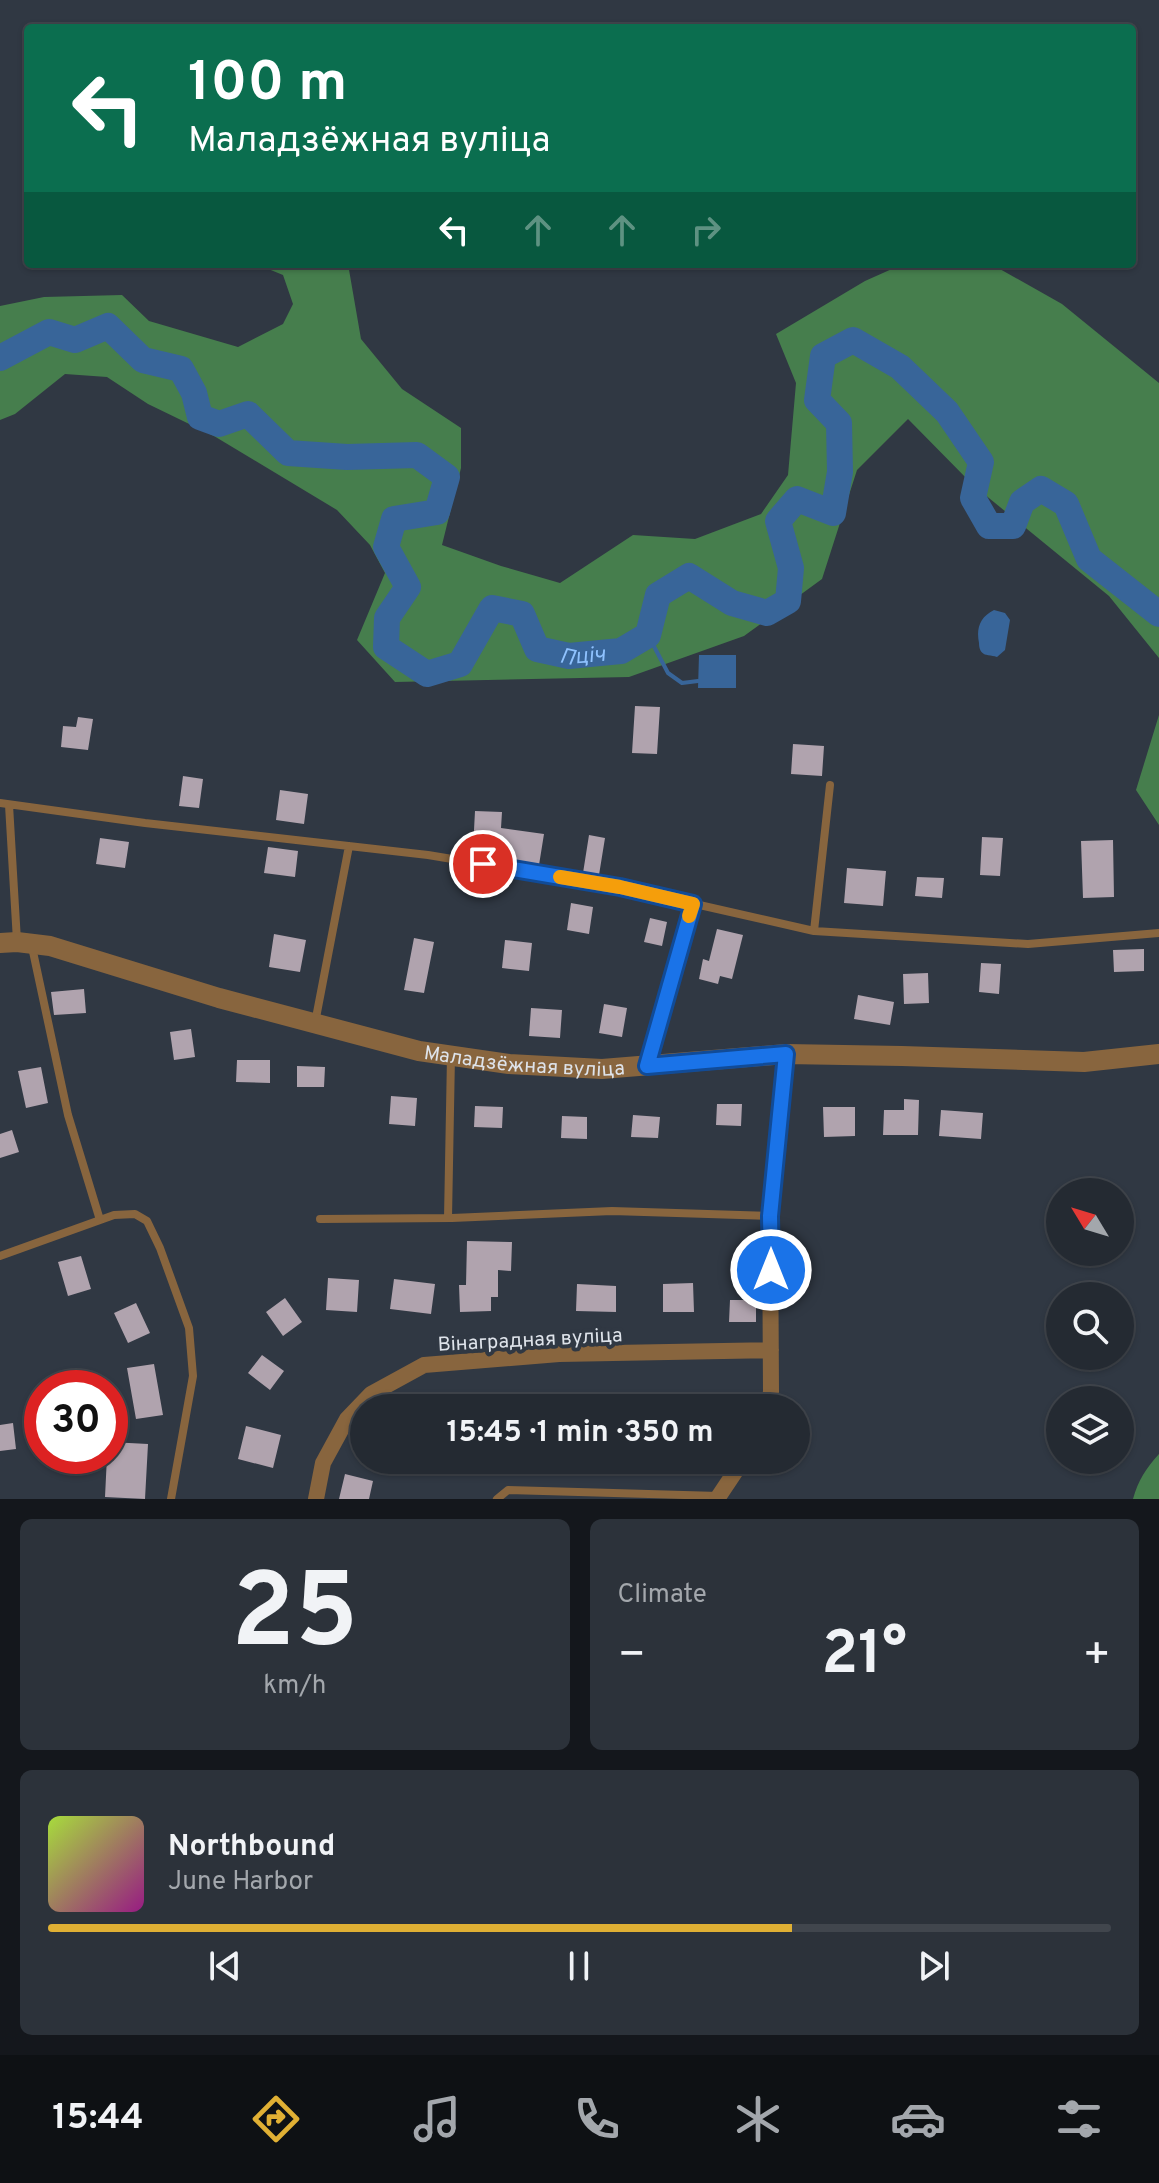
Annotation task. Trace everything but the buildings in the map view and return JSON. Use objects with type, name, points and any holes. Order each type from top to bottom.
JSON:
[{"type":"street","name":"Маладзёжная вуліца","points":[[16,942],[50,946],[219,998],[419,1051],[509,1064],[586,1068],[647,1066],[786,1054],[1084,1062],[1159,1054]]},
{"type":"street","points":[[771,1394],[770,1216],[786,1054]]},
{"type":"street","name":"Вінаградная вуліца","points":[[316,1499],[323,1463],[347,1419],[371,1394],[424,1365],[559,1354],[771,1350]]},
{"type":"street","points":[[718,1497],[734,1474]]},
{"type":"lane","points":[[814,931],[830,785]]},
{"type":"lane","points":[[100,1220],[16,942],[5,804],[428,855],[605,884],[814,931],[1028,944],[1159,933]]},
{"type":"lane","points":[[315,1023],[349,846]]},
{"type":"lane","points":[[647,1066],[693,904]]},
{"type":"lane","points":[[448,1218],[451,1055]]},
{"type":"lane","points":[[320,1219],[448,1218],[612,1211],[770,1216]]},
{"type":"lane","points":[[0,1256],[114,1215],[135,1214],[147,1221],[189,1328],[193,1376],[171,1499]]},
{"type":"lane","points":[[497,1499],[508,1490],[718,1497]]},
{"type":"green space","points":[[266,268],[349,268],[361,339],[402,389],[461,428],[461,468],[442,545],[560,583],[633,535],[695,539],[761,514],[788,475],[796,383],[776,334],[865,281],[894,268],[998,268],[1062,304],[1159,383],[1159,658],[1109,596],[973,485],[908,419],[857,470],[822,579],[744,636],[629,677],[395,682],[357,640],[385,573],[370,545],[337,510],[214,436],[148,404],[107,377],[65,374],[15,414],[0,420],[0,306],[44,297],[122,295],[149,321],[238,347],[283,324],[293,304],[283,275]]},
{"type":"green space","points":[[1159,715],[1159,825],[1136,790]]},
{"type":"green space","points":[[1159,1454],[1159,1499],[1133,1499],[1143,1475]]},
{"type":"water","points":[[994,610],[1005,613],[1010,620],[1005,650],[997,657],[982,652],[978,638],[982,620]]},
{"type":"water","points":[[699,655],[736,655],[736,688],[698,688]]},
{"type":"waterway","name":"Пціч","points":[[0,358],[49,332],[75,340],[108,326],[143,360],[181,369],[194,393],[200,417],[219,424],[248,414],[288,453],[347,457],[417,455],[447,477],[437,512],[394,519],[386,547],[408,587],[387,618],[386,647],[427,674],[460,664],[492,608],[522,614],[537,649],[569,656],[621,651],[648,635],[658,595],[689,576],[732,603],[767,613],[788,601],[791,568],[778,521],[797,499],[833,513],[840,472],[839,423],[817,400],[823,356],[853,340],[900,367],[947,412],[981,462],[973,498],[989,526],[1013,526],[1022,502],[1041,489],[1066,504],[1089,559],[1159,614]]},
{"type":"waterway","points":[[648,635],[668,673],[682,683],[698,681]]},
{"type":"slow traffic","points":[[560,877],[693,904],[689,916]]},
{"type":"route","points":[[483,864],[620,887],[693,904],[647,1066],[786,1054],[770,1216],[771,1270]]}]
